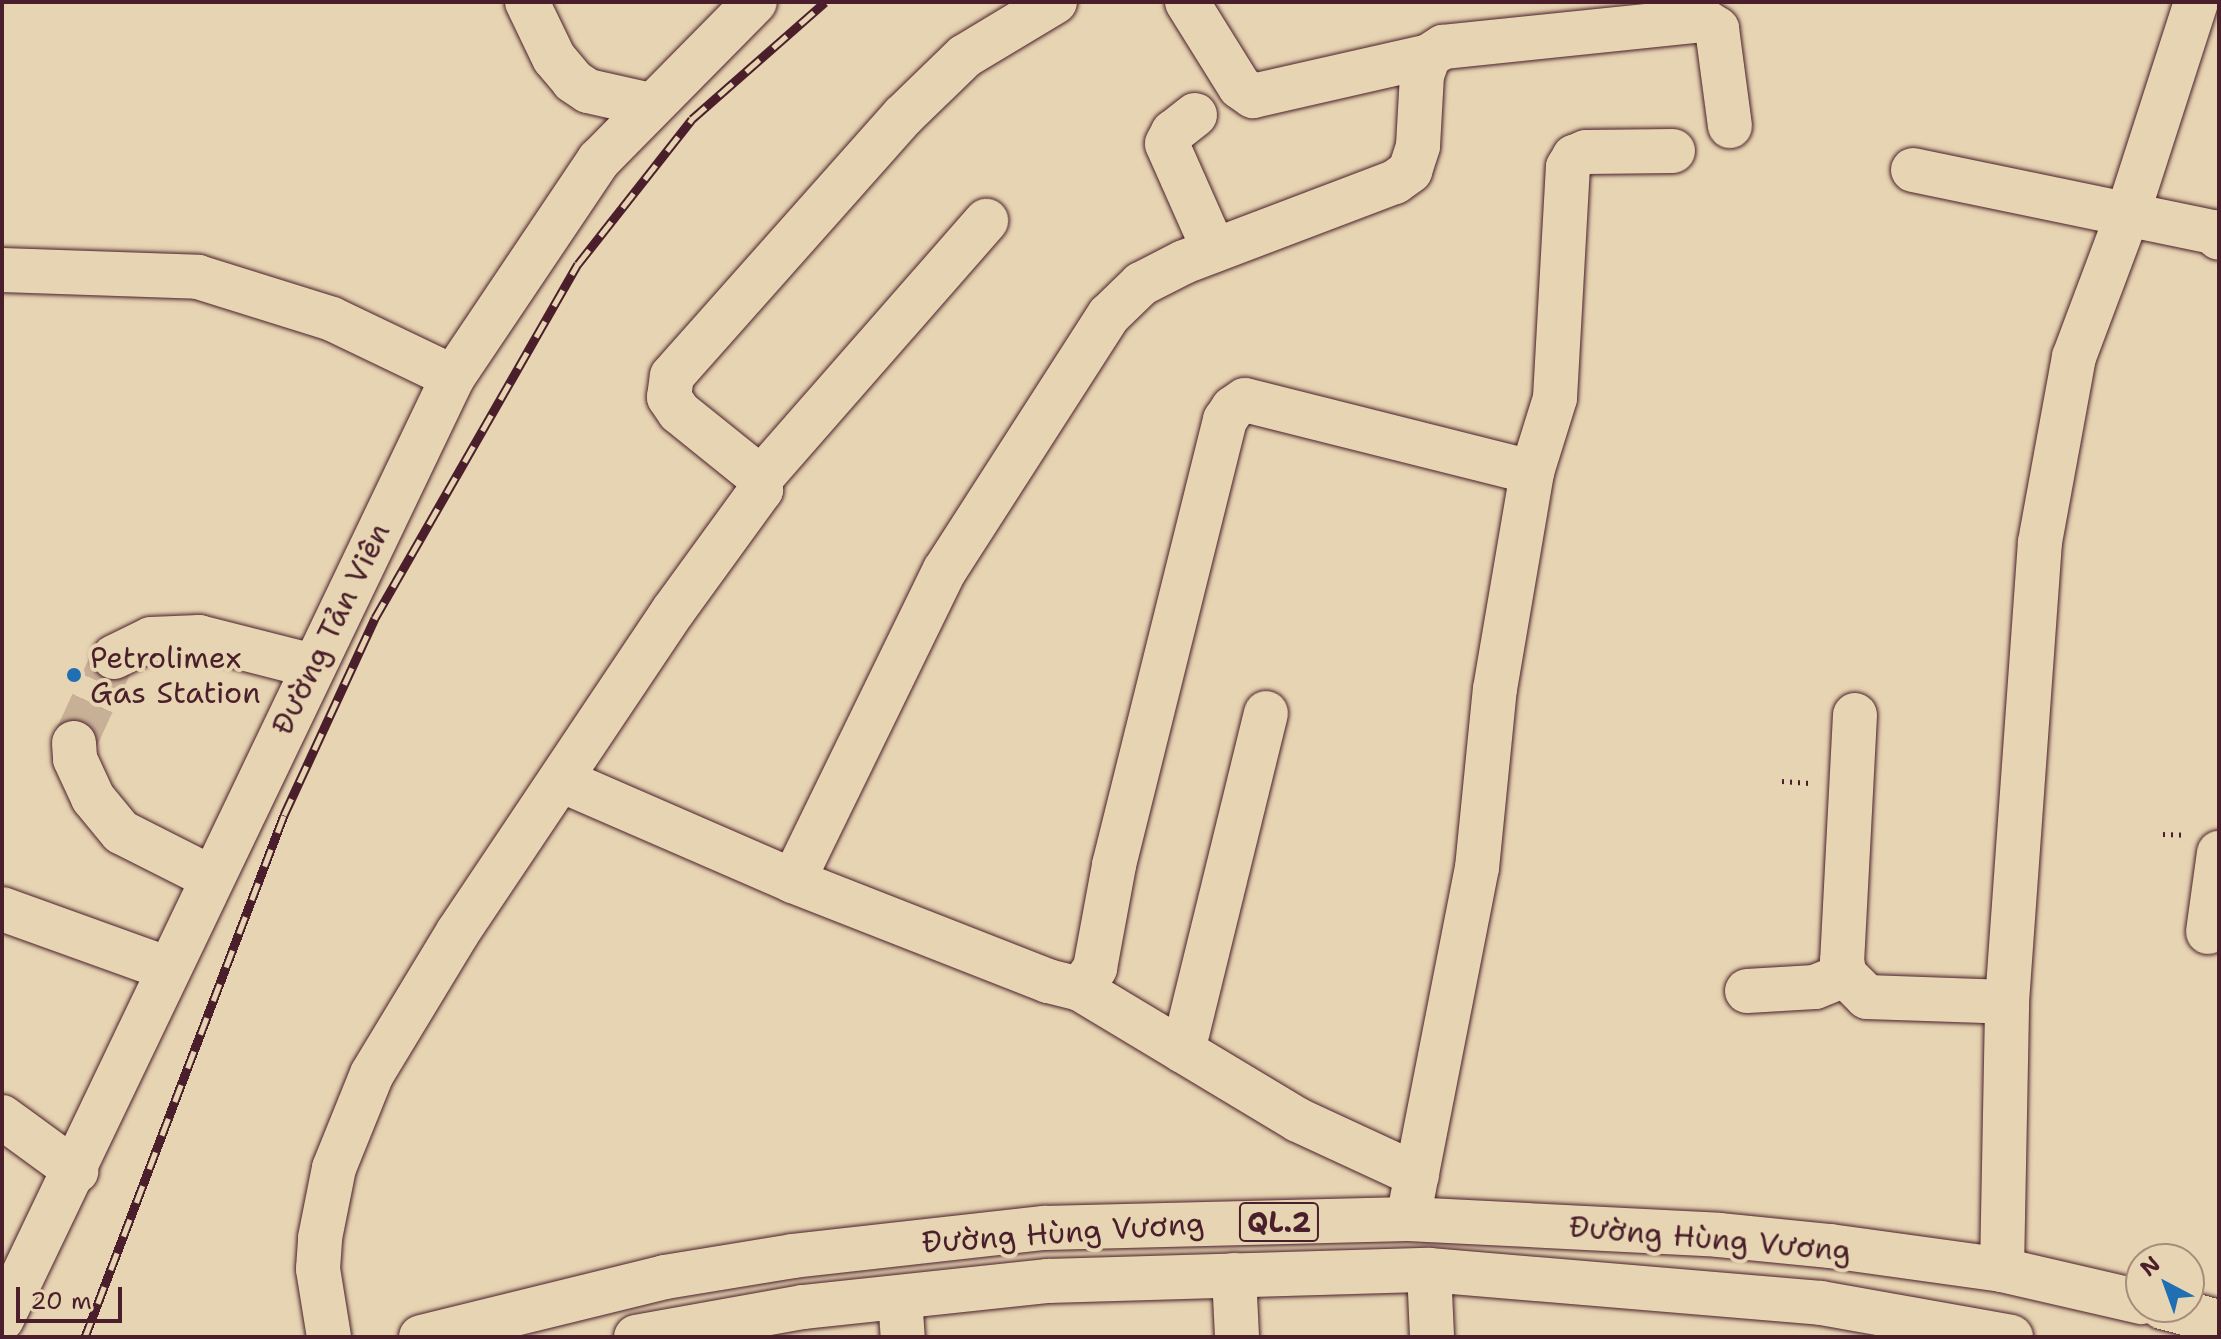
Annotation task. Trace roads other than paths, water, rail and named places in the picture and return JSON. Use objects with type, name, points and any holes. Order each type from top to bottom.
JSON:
[{"type":"main road","points":[[527,2],[554,58],[573,81],[588,91],[650,105]]},
{"type":"main road","name":"Đường Tản Viên","points":[[2,1319],[76,1171],[210,877],[453,377],[581,185],[650,105],[755,2]]},
{"type":"main road","points":[[761,478],[679,412],[669,397],[672,376],[903,116],[965,56],[1055,2]]},
{"type":"main road","points":[[1187,2],[1240,87],[1253,96],[1429,56],[1443,47],[1713,11],[1730,126]]},
{"type":"main road","points":[[2002,1270],[2007,1002],[2040,542],[2074,357],[2127,216],[2196,2]]},
{"type":"main road","points":[[793,881],[945,570],[1109,315],[1141,284],[1214,250],[1395,182],[1410,171],[1429,56]]},
{"type":"main road","points":[[1195,115],[1173,132],[1167,144],[1214,250]]},
{"type":"main road","points":[[1408,1219],[1477,868],[1495,689],[1532,472],[1555,398],[1568,167],[1574,157],[1586,152],[1673,151]]},
{"type":"main road","points":[[1913,170],[2213,232],[2219,238]]},
{"type":"main road","points":[[329,1337],[318,1269],[320,1238],[334,1168],[372,1074],[458,932],[761,490],[761,478],[986,221]]},
{"type":"main road","points":[[2,270],[198,277],[332,319],[453,377]]},
{"type":"main road","points":[[1080,989],[1095,968],[1114,865],[1225,420],[1233,408],[1245,400],[1532,472]]},
{"type":"main road","points":[[114,657],[151,639],[199,637],[313,666]]},
{"type":"main road","points":[[1183,1051],[1266,713]]},
{"type":"main road","points":[[1855,715],[1842,961],[1845,975],[1867,997],[2007,1002]]},
{"type":"main road","points":[[74,743],[75,759],[93,798],[121,832],[210,877]]},
{"type":"main road","points":[[561,780],[793,881],[1048,981],[1080,989],[1298,1120],[1417,1175]]},
{"type":"main road","points":[[2208,932],[2219,853]]},
{"type":"main road","points":[[2,909],[169,969]]},
{"type":"main road","points":[[1747,991],[1815,987],[1845,975]]},
{"type":"main road","points":[[2,1117],[76,1171]]},
{"type":"main road","name":"Đường Hùng Vương","points":[[421,1337],[665,1277],[793,1256],[1044,1228],[1408,1219],[1719,1235],[2002,1270],[2125,1298]]},
{"type":"main road","points":[[1429,1270],[1432,1337]]},
{"type":"main road","name":"Đường Hùng Vương","points":[[636,1337],[889,1318],[1048,1281],[1429,1270],[1821,1303],[2011,1337]]},
{"type":"main road","points":[[1234,1275],[1237,1337]]},
{"type":"tunnel","points":[[74,743],[114,657]]},
{"type":"railway","points":[[85,1337],[284,815],[375,618],[578,264],[692,119],[825,2]]},
{"type":"place","name":"Petrolimex Gas Station","points":[[74,675]]}]
